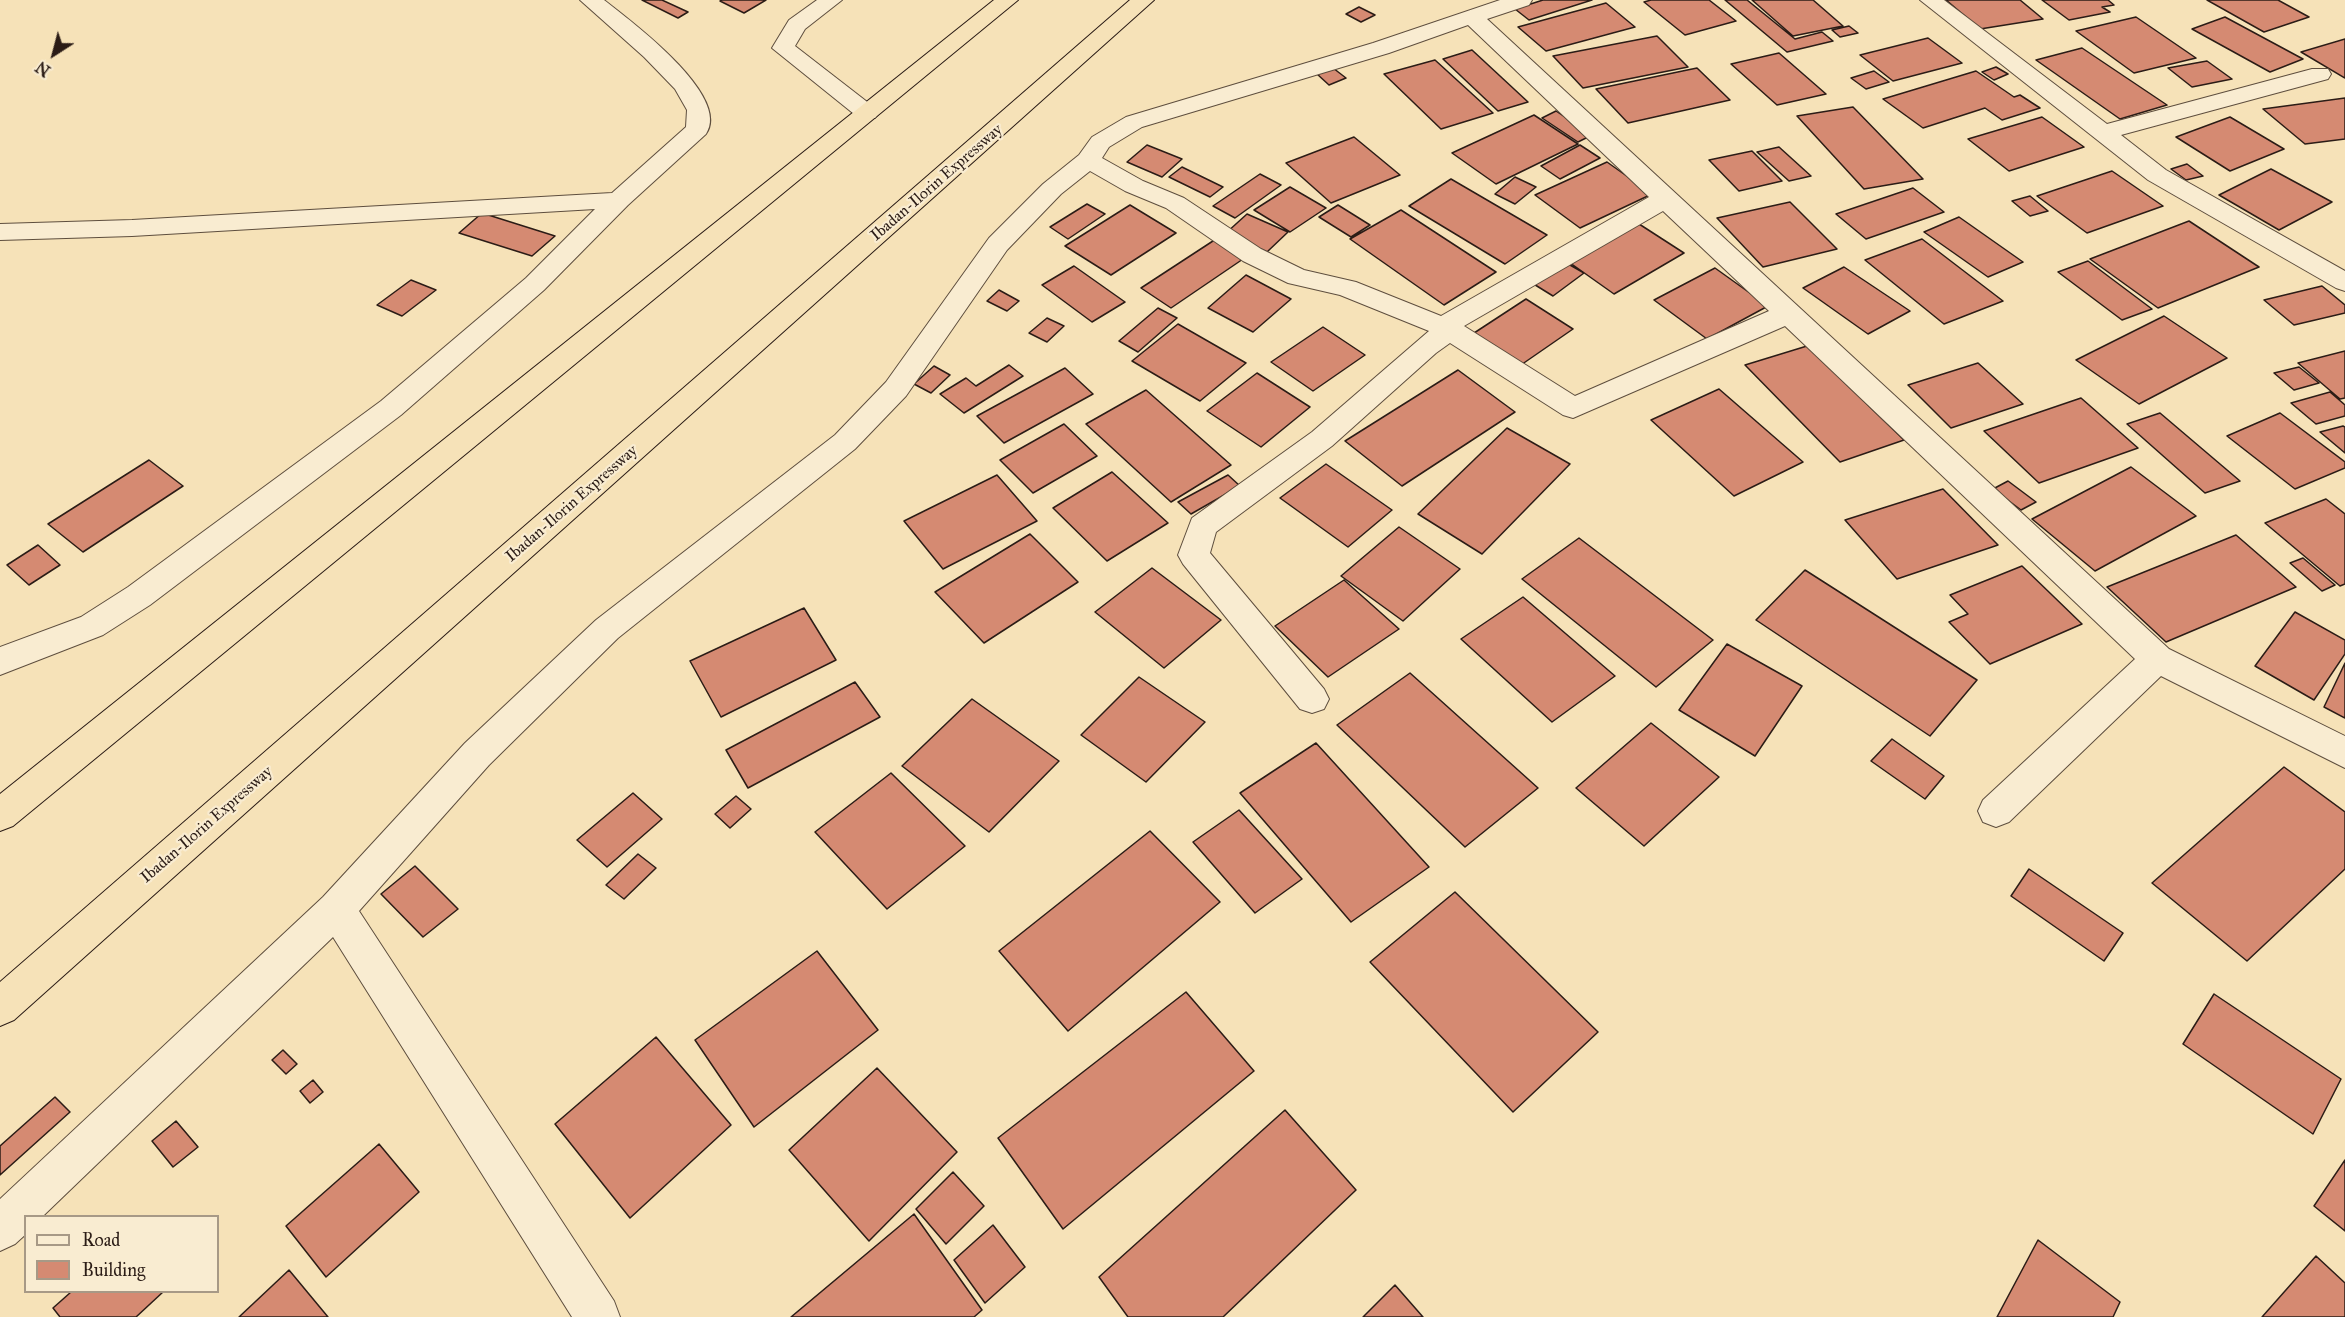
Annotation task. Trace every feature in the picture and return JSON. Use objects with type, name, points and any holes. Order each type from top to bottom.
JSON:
[{"type":"highway","points":[[0,815],[1007,0]]},
{"type":"highway","name":"Ibadan-Ilorin Expressway","points":[[0,1007],[1143,0]]},
{"type":"street","points":[[0,660],[92,626],[139,597],[391,408],[535,284],[619,200],[698,129],[699,110],[687,89],[626,28],[591,0]]},
{"type":"street","points":[[831,0],[797,25],[783,48],[867,113]]},
{"type":"street","points":[[0,1229],[76,1154],[336,909],[477,754],[607,629],[845,442],[896,389],[998,244],[1052,189],[1088,160],[1100,142],[1134,122],[1381,48],[1521,0]]},
{"type":"street","points":[[1930,0],[2157,175],[2345,282]]},
{"type":"street","points":[[1472,17],[2157,659],[2345,753]]},
{"type":"street","points":[[2102,133],[2320,74]]},
{"type":"street","points":[[1088,160],[1134,186],[1175,203],[1252,255],[1297,277],[1347,288],[1449,331],[1573,408],[1790,313]]},
{"type":"street","points":[[1312,699],[1194,555],[1203,526],[1322,439],[1426,346],[1449,331],[1452,320],[1667,198]]},
{"type":"street","points":[[0,232],[144,227],[619,200]]},
{"type":"street","points":[[1996,811],[2157,659]]},
{"type":"street","points":[[336,909],[598,1317]]},
{"type":"building","points":[[642,0],[662,0],[688,12],[678,18]]},
{"type":"building","points":[[766,0],[744,13],[720,1]]},
{"type":"building","points":[[1543,0],[1592,0],[1529,20],[1515,9]]},
{"type":"building","points":[[1709,0],[1736,21],[1685,35],[1644,2]]},
{"type":"building","points":[[1725,0],[1747,0],[1795,39],[1822,32],[1833,41],[1787,52]]},
{"type":"building","points":[[1752,0],[1813,0],[1843,26],[1793,36]]},
{"type":"building","points":[[1946,0],[2020,0],[2043,19],[1980,29]]},
{"type":"building","points":[[2042,0],[2108,0],[2114,5],[2102,7],[2110,12],[2069,20]]},
{"type":"building","points":[[2207,0],[2278,0],[2309,17],[2264,32]]},
{"type":"building","points":[[1606,3],[1635,27],[1546,51],[1518,27]]},
{"type":"building","points":[[1359,7],[1375,15],[1361,22],[1346,14]]},
{"type":"building","points":[[2136,17],[2196,58],[2134,73],[2076,31]]},
{"type":"building","points":[[2225,17],[2303,59],[2270,72],[2192,29]]},
{"type":"building","points":[[1849,26],[1858,33],[1840,37],[1832,30]]},
{"type":"building","points":[[1657,36],[1688,67],[1583,88],[1553,56]]},
{"type":"building","points":[[1928,38],[1962,63],[1893,81],[1860,55]]},
{"type":"building","points":[[2345,39],[2345,78],[2301,52]]},
{"type":"building","points":[[2082,48],[2167,105],[2120,119],[2036,60]]},
{"type":"building","points":[[1472,50],[1528,102],[1498,111],[1443,59]]},
{"type":"building","points":[[1779,53],[1826,94],[1777,105],[1731,64]]},
{"type":"building","points":[[1435,60],[1493,113],[1441,129],[1384,74]]},
{"type":"building","points":[[2207,61],[2232,79],[2192,87],[2168,68]]},
{"type":"building","points":[[1996,67],[2008,74],[1994,80],[1982,72]]},
{"type":"building","points":[[1333,68],[1346,78],[1329,85],[1317,74]]},
{"type":"building","points":[[1697,68],[1730,100],[1628,123],[1596,89]]},
{"type":"building","points":[[1874,71],[1889,82],[1866,89],[1851,78]]},
{"type":"building","points":[[1976,71],[2014,97],[2020,95],[2040,108],[2002,120],[1985,108],[1923,128],[1883,99]]},
{"type":"building","points":[[2345,98],[2345,139],[2305,144],[2263,109]]},
{"type":"building","points":[[1853,107],[1923,179],[1864,189],[1797,116]]},
{"type":"building","points":[[1556,111],[1592,135],[1578,142],[1542,118]]},
{"type":"building","points":[[1534,115],[1578,144],[1496,184],[1452,153]]},
{"type":"building","points":[[2042,117],[2084,147],[2009,171],[1968,139]]},
{"type":"building","points":[[2230,117],[2284,149],[2230,171],[2176,137]]},
{"type":"building","points":[[1354,137],[1400,175],[1331,203],[1286,163]]},
{"type":"building","points":[[1147,145],[1182,159],[1162,177],[1127,162]]},
{"type":"building","points":[[1580,145],[1600,158],[1560,179],[1541,166]]},
{"type":"building","points":[[1779,147],[1811,176],[1789,181],[1757,152]]},
{"type":"building","points":[[1752,151],[1782,181],[1739,191],[1709,160]]},
{"type":"building","points":[[1607,162],[1652,194],[1580,228],[1535,195]]},
{"type":"building","points":[[2187,164],[2203,176],[2186,180],[2171,169]]},
{"type":"building","points":[[1182,167],[1223,187],[1210,197],[1169,177]]},
{"type":"building","points":[[2271,169],[2332,202],[2279,230],[2219,195]]},
{"type":"building","points":[[2112,171],[2163,206],[2087,233],[2037,196]]},
{"type":"building","points":[[1260,174],[1281,185],[1235,218],[1213,206]]},
{"type":"building","points":[[1515,177],[1536,187],[1515,204],[1495,194]]},
{"type":"building","points":[[1451,179],[1547,235],[1505,264],[1409,206]]},
{"type":"building","points":[[1290,187],[1326,208],[1290,232],[1254,210]]},
{"type":"building","points":[[1913,188],[1944,212],[1866,239],[1836,214]]},
{"type":"building","points":[[2030,196],[2048,211],[2030,216],[2012,201]]},
{"type":"building","points":[[1790,202],[1837,249],[1763,267],[1717,218]]},
{"type":"building","points":[[1087,204],[1105,214],[1068,239],[1050,227]]},
{"type":"building","points":[[1130,205],[1176,233],[1111,275],[1065,246]]},
{"type":"building","points":[[1338,205],[1370,225],[1351,237],[1319,217]]},
{"type":"building","points":[[1401,210],[1496,272],[1444,305],[1350,239]]},
{"type":"building","points":[[482,213],[555,236],[532,256],[459,233]]},
{"type":"building","points":[[1247,214],[1288,232],[1267,252],[1226,233]]},
{"type":"building","points":[[1959,217],[2023,262],[1988,277],[1924,232]]},
{"type":"building","points":[[2189,221],[2259,267],[2158,308],[2090,259]]},
{"type":"building","points":[[1636,222],[1684,253],[1614,294],[1566,260]]},
{"type":"building","points":[[1216,239],[1246,257],[1171,308],[1141,288]]},
{"type":"building","points":[[1922,239],[2003,301],[1944,324],[1865,260]]},
{"type":"building","points":[[1563,261],[1584,273],[1553,296],[1532,283]]},
{"type":"building","points":[[2088,261],[2152,309],[2122,320],[2058,272]]},
{"type":"building","points":[[1074,266],[1125,302],[1092,322],[1042,285]]},
{"type":"building","points":[[1844,267],[1910,311],[1868,334],[1803,288]]},
{"type":"building","points":[[1715,268],[1768,306],[1707,339],[1654,300]]},
{"type":"building","points":[[1246,275],[1291,299],[1253,332],[1208,308]]},
{"type":"building","points":[[411,280],[436,290],[402,316],[377,305]]},
{"type":"building","points":[[2322,286],[2345,305],[2345,313],[2294,325],[2264,300]]},
{"type":"building","points":[[999,290],[1019,301],[1007,311],[987,301]]},
{"type":"building","points":[[1526,299],[1573,329],[1518,367],[1471,335]]},
{"type":"building","points":[[1158,308],[1177,318],[1138,352],[1119,341]]},
{"type":"building","points":[[2164,316],[2227,358],[2139,404],[2076,360]]},
{"type":"building","points":[[1047,318],[1064,326],[1047,342],[1029,333]]},
{"type":"building","points":[[1178,324],[1246,363],[1200,401],[1132,361]]},
{"type":"building","points":[[1323,327],[1365,355],[1313,391],[1271,362]]},
{"type":"building","points":[[1807,346],[1904,440],[1840,462],[1745,365]]},
{"type":"building","points":[[2345,351],[2345,398],[2340,399],[2298,363]]},
{"type":"building","points":[[1978,363],[2023,404],[1951,428],[1908,385]]},
{"type":"building","points":[[1009,365],[1023,376],[964,413],[940,394],[966,378],[976,386]]},
{"type":"building","points":[[934,366],[950,375],[931,393],[914,384]]},
{"type":"building","points":[[2299,367],[2319,383],[2294,390],[2274,373]]},
{"type":"building","points":[[1065,368],[1093,394],[1004,443],[977,416]]},
{"type":"building","points":[[1458,370],[1515,412],[1402,486],[1345,441]]},
{"type":"building","points":[[1257,373],[1310,407],[1261,447],[1207,411]]},
{"type":"building","points":[[1719,389],[1803,462],[1734,496],[1651,420]]},
{"type":"building","points":[[1146,390],[1231,465],[1171,502],[1086,424]]},
{"type":"building","points":[[2330,392],[2345,405],[2345,416],[2316,424],[2291,403]]},
{"type":"building","points":[[2081,398],[2138,448],[2039,483],[1984,431]]},
{"type":"building","points":[[2160,413],[2240,481],[2205,493],[2127,424]]},
{"type":"building","points":[[2280,413],[2345,462],[2345,468],[2295,489],[2227,436]]},
{"type":"building","points":[[1064,424],[1097,456],[1033,493],[1000,460]]},
{"type":"building","points":[[2345,427],[2345,453],[2320,432]]},
{"type":"building","points":[[1507,428],[1570,464],[1482,554],[1418,514]]},
{"type":"building","points":[[149,460],[183,486],[83,552],[48,524]]},
{"type":"building","points":[[1326,464],[1392,510],[1348,547],[1280,498]]},
{"type":"building","points":[[2131,467],[2196,516],[2095,571],[2032,519]]},
{"type":"building","points":[[1112,472],[1168,523],[1107,561],[1053,508]]},
{"type":"building","points":[[997,475],[1037,521],[943,569],[904,521]]},
{"type":"building","points":[[1228,475],[1240,486],[1191,514],[1178,502]]},
{"type":"building","points":[[2008,481],[2036,502],[2021,510],[1993,489]]},
{"type":"building","points":[[1943,489],[1998,545],[1897,579],[1845,520]]},
{"type":"building","points":[[2326,499],[2345,514],[2345,584],[2340,586],[2265,523]]},
{"type":"building","points":[[1399,527],[1460,569],[1403,621],[1341,576]]},
{"type":"building","points":[[1030,534],[1078,582],[984,643],[935,592]]},
{"type":"building","points":[[2236,535],[2296,587],[2166,642],[2107,587]]},
{"type":"building","points":[[1579,538],[1713,640],[1656,687],[1522,579]]},
{"type":"building","points":[[38,545],[60,565],[29,585],[7,565]]},
{"type":"building","points":[[2303,558],[2335,585],[2322,591],[2290,563]]},
{"type":"building","points":[[2022,566],[2082,624],[1990,664],[1949,622],[1968,614],[1950,595]]},
{"type":"building","points":[[1152,568],[1221,620],[1164,668],[1095,612]]},
{"type":"building","points":[[1805,570],[1977,680],[1930,736],[1756,620]]},
{"type":"building","points":[[1344,580],[1399,629],[1328,677],[1275,626]]},
{"type":"building","points":[[1523,597],[1615,676],[1552,722],[1461,639]]},
{"type":"building","points":[[804,608],[836,660],[721,717],[690,661]]},
{"type":"building","points":[[2295,612],[2345,640],[2345,654],[2314,700],[2255,666]]},
{"type":"building","points":[[1727,644],[1802,686],[1755,756],[1679,710]]},
{"type":"building","points":[[2345,663],[2345,718],[2324,707]]},
{"type":"building","points":[[1410,673],[1538,788],[1465,847],[1337,725]]},
{"type":"building","points":[[1139,677],[1205,722],[1146,782],[1081,735]]},
{"type":"building","points":[[855,682],[880,717],[748,788],[726,750]]},
{"type":"building","points":[[972,699],[1059,761],[989,832],[902,766]]},
{"type":"building","points":[[1651,723],[1719,777],[1644,846],[1576,788]]},
{"type":"building","points":[[1892,739],[1944,776],[1925,799],[1871,761]]},
{"type":"building","points":[[1316,743],[1429,867],[1351,922],[1240,793]]},
{"type":"building","points":[[2284,767],[2345,812],[2345,869],[2247,961],[2152,883]]},
{"type":"building","points":[[891,773],[965,846],[887,909],[815,832]]},
{"type":"building","points":[[633,793],[662,819],[607,867],[577,840]]},
{"type":"building","points":[[736,796],[751,809],[730,828],[715,814]]},
{"type":"building","points":[[1239,810],[1302,879],[1255,913],[1193,842]]},
{"type":"building","points":[[1150,831],[1220,902],[1068,1031],[999,951]]},
{"type":"building","points":[[638,854],[656,868],[624,899],[606,885]]},
{"type":"building","points":[[415,866],[458,909],[423,937],[381,894]]},
{"type":"building","points":[[2029,869],[2123,933],[2104,961],[2011,896]]},
{"type":"building","points":[[1455,892],[1598,1032],[1513,1112],[1370,962]]},
{"type":"building","points":[[817,951],[878,1030],[754,1127],[695,1040]]},
{"type":"building","points":[[1186,992],[1254,1071],[1063,1229],[998,1138]]},
{"type":"building","points":[[2214,994],[2341,1079],[2313,1134],[2183,1044]]},
{"type":"building","points":[[656,1037],[731,1125],[630,1218],[555,1124]]},
{"type":"building","points":[[283,1050],[297,1064],[286,1074],[272,1060]]},
{"type":"building","points":[[877,1068],[957,1152],[869,1241],[789,1150]]},
{"type":"building","points":[[313,1080],[323,1092],[310,1103],[300,1091]]},
{"type":"building","points":[[55,1097],[70,1112],[0,1175],[0,1146]]},
{"type":"building","points":[[1285,1110],[1356,1190],[1223,1317],[1128,1317],[1099,1277]]},
{"type":"building","points":[[176,1121],[198,1147],[173,1167],[152,1141]]},
{"type":"building","points":[[379,1144],[419,1192],[326,1277],[286,1226]]},
{"type":"building","points":[[2345,1160],[2345,1231],[2314,1206]]},
{"type":"building","points":[[953,1172],[984,1206],[946,1244],[916,1209]]},
{"type":"building","points":[[914,1214],[982,1310],[974,1317],[791,1317]]},
{"type":"building","points":[[993,1225],[1025,1267],[985,1303],[954,1260]]},
{"type":"building","points":[[2038,1240],[2120,1302],[2113,1317],[1997,1317]]},
{"type":"building","points":[[2316,1256],[2345,1283],[2345,1317],[2262,1317]]},
{"type":"building","points":[[289,1270],[328,1317],[239,1317]]},
{"type":"building","points":[[1395,1285],[1423,1317],[1363,1317]]},
{"type":"building","points":[[70,1293],[162,1293],[136,1317],[60,1317],[53,1308]]}]
